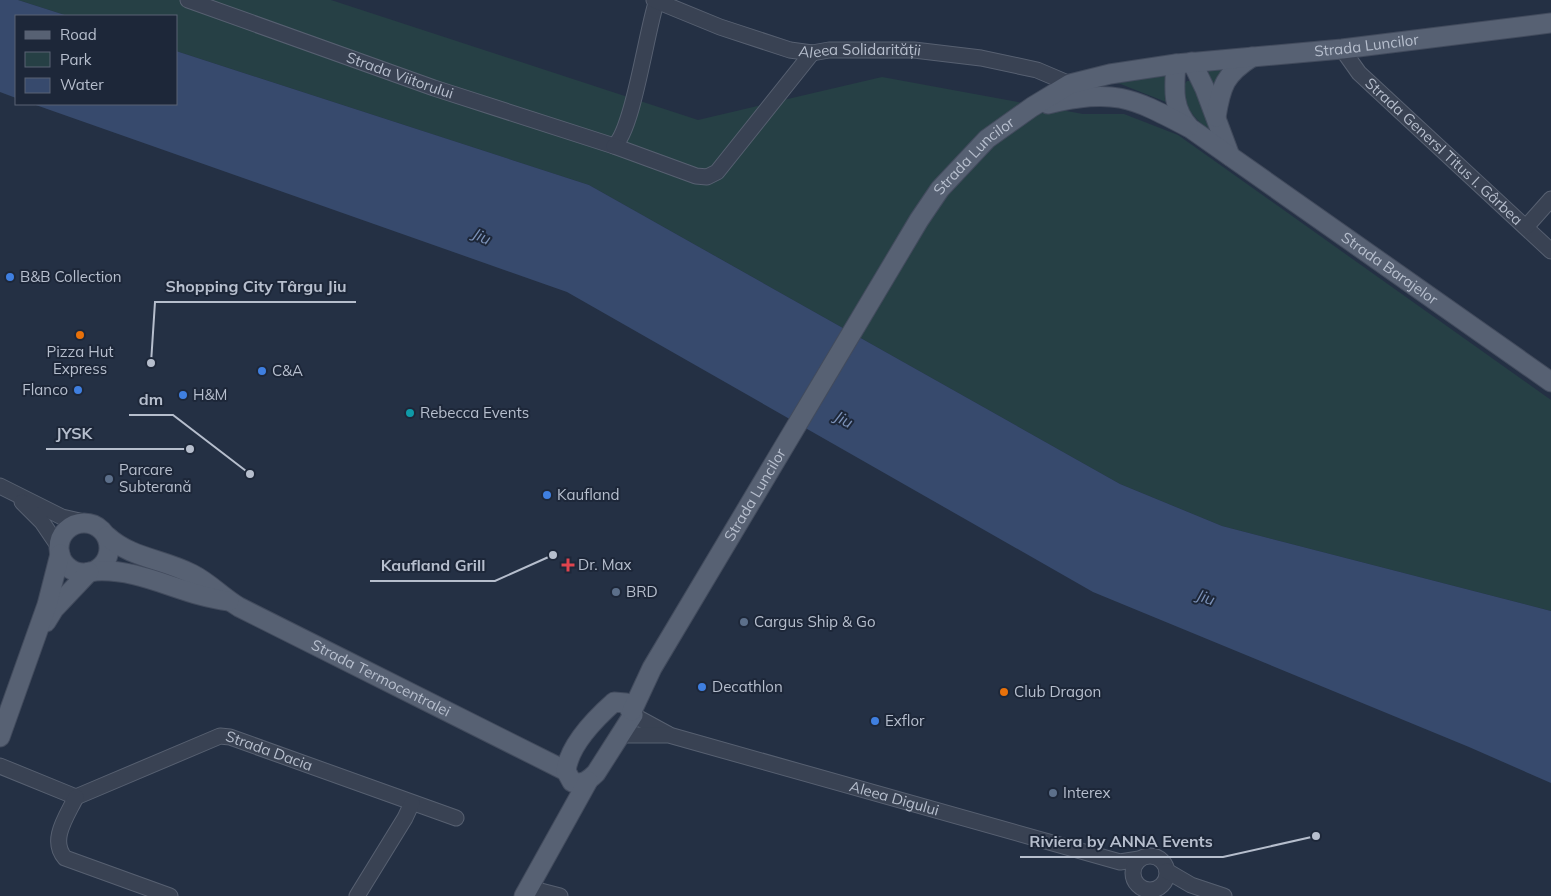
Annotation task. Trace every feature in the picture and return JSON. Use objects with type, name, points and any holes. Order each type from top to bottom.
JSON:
[{"type":"main road","name":"Strada Luncilor","points":[[575,778],[622,735],[652,668],[705,583],[874,296],[940,189],[987,139],[1032,107],[1070,84],[1110,74],[1184,63],[1342,49],[1551,22]]},
{"type":"main road","points":[[1216,117],[1221,89],[1226,78],[1234,69],[1252,57]]},
{"type":"main road","points":[[1184,63],[1216,117],[1230,156]]},
{"type":"main road","name":"Strada Barajelor","points":[[1184,63],[1174,93],[1180,118],[1190,128],[1551,382]]},
{"type":"main road","points":[[1032,107],[1094,95],[1118,96],[1136,101],[1190,128]]},
{"type":"main road","points":[[0,736],[32,649],[60,550],[61,539],[70,527],[84,522],[100,528],[109,543],[107,558],[54,609],[32,649]]},
{"type":"main road","name":"Strada Termocentralei","points":[[106,536],[118,546],[134,554],[189,572],[213,586],[229,601],[575,778]]},
{"type":"main road","points":[[60,550],[68,566],[81,573],[92,572]]},
{"type":"main road","name":"Strada Termocentralei","points":[[92,572],[107,570],[146,578],[211,599],[229,601]]},
{"type":"main road","name":"Strada Luncilor","points":[[577,744],[601,714],[652,668]]},
{"type":"main road","points":[[614,702],[626,703],[633,713]]},
{"type":"main road","points":[[532,755],[562,752],[577,744]]},
{"type":"main road","points":[[526,892],[566,821],[575,778],[570,757],[577,744]]},
{"type":"street","name":"Strada Viitorului","points":[[188,0],[434,88],[614,146],[696,176],[707,177],[717,172],[812,53]]},
{"type":"street","points":[[614,146],[620,141],[632,105],[656,0]]},
{"type":"street","name":"Aleea Solidarității","points":[[656,0],[720,27],[790,50],[812,53],[829,50],[914,50],[933,52],[981,58],[1037,70],[1070,84]]},
{"type":"street","name":"Strada Genersl Titus I. Gârbea","points":[[1342,49],[1359,73],[1551,251]]},
{"type":"street","points":[[1526,227],[1551,199]]},
{"type":"street","points":[[0,486],[62,516],[84,522]]},
{"type":"street","points":[[14,494],[42,522],[60,550]]},
{"type":"street","name":"Aleea Digului","points":[[633,713],[669,735],[1120,862],[1140,859]]},
{"type":"street","name":"Aleea Digului","points":[[622,735],[669,735]]},
{"type":"street","name":"Strada Dacia","points":[[76,797],[220,736],[244,742],[456,818]]},
{"type":"street","points":[[0,766],[76,797],[58,840],[58,850],[65,858],[170,896]]},
{"type":"street","points":[[357,896],[405,818],[412,803]]},
{"type":"street","points":[[1136,883],[1133,875],[1134,866],[1140,859],[1148,855],[1157,857],[1164,862],[1167,871],[1166,880],[1160,887]]},
{"type":"street","points":[[1120,862],[1143,889],[1152,890],[1160,887],[1191,885]]},
{"type":"street","points":[[1167,871],[1191,885],[1224,896]]},
{"type":"street","points":[[526,892],[560,896]]},
{"type":"green space","points":[[18,0],[331,0],[698,120],[882,77],[1083,114],[1124,114],[1178,135],[1551,400],[1551,611],[1222,526],[1120,484],[589,185],[178,52],[178,15],[65,15]]},
{"type":"green space","points":[[1225,67],[1214,90],[1208,70]]},
{"type":"green space","points":[[1166,76],[1166,102],[1118,83],[1119,80]]},
{"type":"green space","points":[[1187,81],[1194,81],[1212,133],[1195,117],[1185,102],[1182,95]]},
{"type":"water","points":[[0,0],[18,0],[65,15],[15,15],[15,98],[0,92]]},
{"type":"water","name":"Jiu","points":[[178,52],[589,185],[1120,484],[1222,526],[1551,611],[1551,783],[1469,747],[1093,592],[567,292],[36,105],[178,105]]},
{"type":"place","name":"B&B Collection","points":[[10,277]]},
{"type":"place","name":"Pizza Hut Express","points":[[80,335]]},
{"type":"place","name":"Shopping City Târgu Jiu","points":[[151,363]]},
{"type":"place","name":"C&A","points":[[262,371]]},
{"type":"place","name":"Flanco","points":[[78,390]]},
{"type":"place","name":"H&M","points":[[183,395]]},
{"type":"place","name":"Rebecca Events","points":[[410,413]]},
{"type":"place","name":"JYSK","points":[[190,449]]},
{"type":"place","name":"dm","points":[[250,474]]},
{"type":"place","name":"Parcare Subterană","points":[[109,479]]},
{"type":"place","name":"Kaufland","points":[[547,495]]},
{"type":"place","name":"Kaufland Grill","points":[[553,555]]},
{"type":"place","name":"Dr. Max","points":[[568,565]]},
{"type":"place","name":"BRD","points":[[616,592]]},
{"type":"place","name":"Cargus Ship & Go","points":[[744,622]]},
{"type":"place","name":"Decathlon","points":[[702,687]]},
{"type":"place","name":"Club Dragon","points":[[1004,692]]},
{"type":"place","name":"Exflor","points":[[875,721]]},
{"type":"place","name":"Interex","points":[[1053,793]]},
{"type":"place","name":"Riviera by ANNA Events","points":[[1316,836]]}]
